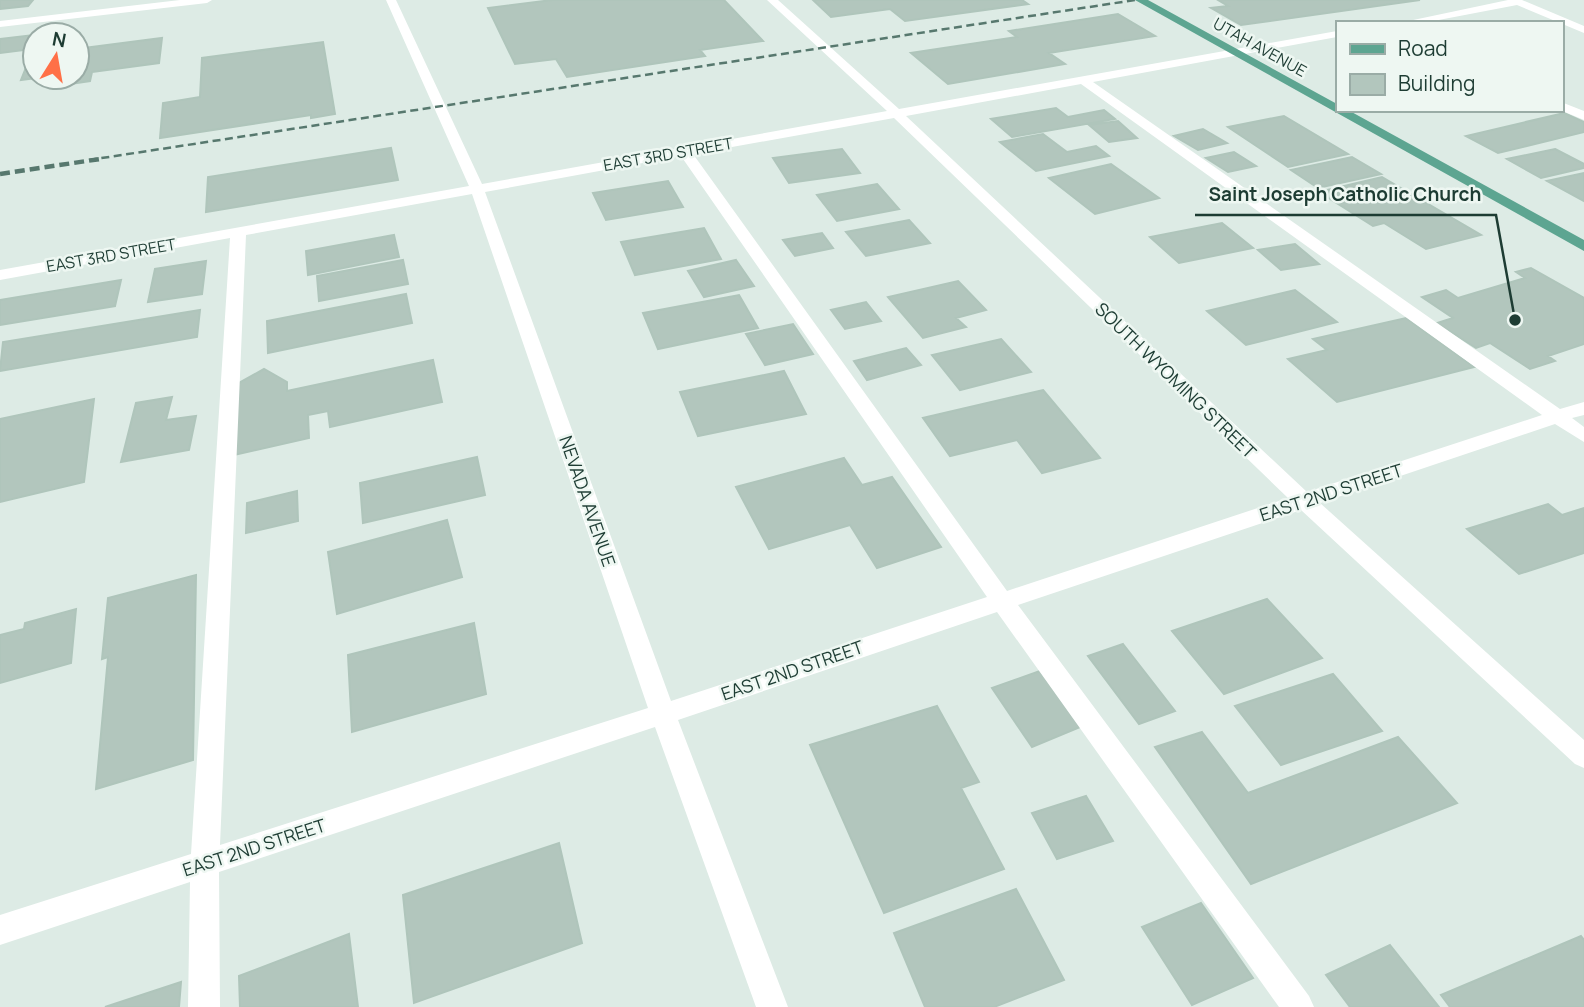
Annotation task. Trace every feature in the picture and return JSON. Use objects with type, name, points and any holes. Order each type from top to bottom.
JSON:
[{"type":"main road","name":"UTAH AVENUE","points":[[1140,0],[1336,109]]},
{"type":"main road","name":"UTAH AVENUE","points":[[1342,112],[1584,246]]},
{"type":"street","points":[[0,24],[164,2],[207,0]]},
{"type":"street","name":"NEVADA AVENUE","points":[[391,0],[477,189],[663,714],[772,1007]]},
{"type":"street","name":"SOUTH WYOMING STREET","points":[[772,0],[897,114],[1304,501],[1584,756]]},
{"type":"street","points":[[1414,21],[1516,1],[1563,21]]},
{"type":"street","points":[[1563,21],[1584,30]]},
{"type":"street","name":"EAST 3RD STREET","points":[[0,275],[1336,34]]},
{"type":"street","points":[[1083,80],[1584,436]]},
{"type":"street","points":[[1563,107],[1584,116]]},
{"type":"street","points":[[683,150],[1001,600],[1298,1007]]},
{"type":"street","points":[[204,1007],[205,863],[239,232]]},
{"type":"street","name":"EAST 2ND STREET","points":[[0,930],[663,714],[1584,408]]},
{"type":"building","points":[[0,0],[33,0],[28,6],[0,9]]},
{"type":"building","points":[[552,0],[724,0],[763,41],[700,50],[705,56],[567,77],[556,59],[515,64],[488,8]]},
{"type":"building","points":[[813,0],[1022,0],[1028,4],[905,21],[890,9],[831,17]]},
{"type":"building","points":[[1218,0],[1420,0],[1241,25],[1211,8],[1228,6]]},
{"type":"building","points":[[1118,14],[1155,36],[1049,53],[1065,64],[948,84],[911,53],[1017,37],[1009,31]]},
{"type":"building","points":[[21,37],[21,50],[0,53],[0,39]]},
{"type":"building","points":[[162,38],[159,63],[92,72],[91,76],[91,47]]},
{"type":"building","points":[[323,42],[335,114],[311,118],[311,115],[160,138],[163,103],[200,97],[202,58]]},
{"type":"building","points":[[1056,108],[1068,117],[1104,110],[1115,119],[1012,137],[991,119]]},
{"type":"building","points":[[1564,113],[1584,122],[1584,132],[1498,153],[1466,136]]},
{"type":"building","points":[[1284,116],[1348,154],[1288,167],[1228,127]]},
{"type":"building","points":[[1118,121],[1137,138],[1109,142],[1089,125]]},
{"type":"building","points":[[1203,129],[1227,143],[1198,150],[1174,136]]},
{"type":"building","points":[[1043,134],[1067,152],[1096,146],[1109,156],[1036,171],[1000,142]]},
{"type":"building","points":[[391,148],[398,180],[206,212],[208,177]]},
{"type":"building","points":[[842,149],[860,173],[789,183],[773,158]]},
{"type":"building","points":[[1555,149],[1584,164],[1584,168],[1541,178],[1507,159]]},
{"type":"building","points":[[1234,152],[1256,166],[1228,172],[1206,158]]},
{"type":"building","points":[[1352,157],[1381,174],[1318,188],[1291,170]]},
{"type":"building","points":[[1111,164],[1159,198],[1095,214],[1049,178]]},
{"type":"building","points":[[1584,173],[1584,201],[1547,181]]},
{"type":"building","points":[[1382,177],[1481,235],[1426,249],[1384,223],[1373,226],[1319,192]]},
{"type":"building","points":[[668,181],[683,207],[606,220],[593,193]]},
{"type":"building","points":[[877,184],[899,209],[837,221],[817,195]]},
{"type":"building","points":[[909,220],[930,243],[866,256],[846,232]]},
{"type":"building","points":[[1222,223],[1253,248],[1179,263],[1150,237]]},
{"type":"building","points":[[704,228],[721,259],[635,275],[621,242]]},
{"type":"building","points":[[822,233],[833,248],[795,256],[783,240]]},
{"type":"building","points":[[394,235],[399,257],[308,275],[306,251]]},
{"type":"building","points":[[1295,244],[1319,264],[1281,270],[1258,250]]},
{"type":"building","points":[[403,260],[408,284],[319,301],[317,276]]},
{"type":"building","points":[[736,260],[754,286],[704,297],[688,271]]},
{"type":"building","points":[[206,261],[202,294],[148,302],[155,269]]},
{"type":"building","points":[[1531,268],[1584,298],[1584,344],[1548,356],[1555,361],[1530,369],[1490,343],[1476,348],[1437,323],[1453,318],[1422,297],[1446,290],[1458,298],[1525,278],[1516,272]]},
{"type":"building","points":[[121,280],[115,306],[0,325],[0,300]]},
{"type":"building","points":[[958,281],[986,310],[956,318],[966,327],[923,338],[888,297]]},
{"type":"building","points":[[1295,290],[1337,322],[1246,345],[1207,311]]},
{"type":"building","points":[[406,294],[412,323],[268,353],[267,321]]},
{"type":"building","points":[[739,295],[758,328],[658,349],[643,313]]},
{"type":"building","points":[[866,302],[881,321],[845,329],[831,310]]},
{"type":"building","points":[[200,310],[197,337],[0,371],[3,342]]},
{"type":"building","points":[[1406,318],[1474,367],[1337,402],[1288,359],[1327,350],[1313,339]]},
{"type":"building","points":[[793,324],[813,354],[765,365],[746,334]]},
{"type":"building","points":[[1001,339],[1031,372],[960,390],[932,355]]},
{"type":"building","points":[[906,348],[921,365],[867,380],[854,361]]},
{"type":"building","points":[[433,360],[442,402],[330,427],[328,411],[308,415],[309,438],[234,455],[235,385],[264,369],[287,382],[287,391]]},
{"type":"building","points":[[784,371],[806,414],[698,436],[680,392]]},
{"type":"building","points":[[1043,390],[1100,458],[1042,473],[1017,440],[950,456],[923,418]]},
{"type":"building","points":[[172,397],[166,420],[196,416],[189,450],[121,462],[136,403]]},
{"type":"building","points":[[94,399],[84,482],[0,502],[0,419]]},
{"type":"building","points":[[477,457],[485,495],[363,523],[360,483]]},
{"type":"building","points":[[844,458],[862,485],[892,477],[941,547],[877,568],[850,525],[769,549],[736,487]]},
{"type":"building","points":[[297,491],[298,521],[246,533],[247,503]]},
{"type":"building","points":[[1548,504],[1562,515],[1584,508],[1584,553],[1519,574],[1467,529]]},
{"type":"building","points":[[447,520],[462,577],[337,614],[328,552]]},
{"type":"building","points":[[196,575],[193,760],[96,789],[108,657],[102,659],[108,598]]},
{"type":"building","points":[[1267,599],[1322,658],[1224,694],[1172,631]]},
{"type":"building","points":[[76,609],[71,663],[0,683],[0,635],[24,629],[25,623]]},
{"type":"building","points":[[474,623],[486,694],[352,732],[348,655]]},
{"type":"building","points":[[1123,644],[1175,711],[1139,724],[1088,656]]},
{"type":"building","points":[[1040,671],[1080,727],[1032,747],[992,688]]},
{"type":"building","points":[[1333,674],[1382,731],[1281,765],[1235,706]]},
{"type":"building","points":[[937,706],[979,782],[961,788],[1004,869],[884,913],[810,745]]},
{"type":"building","points":[[1202,732],[1248,793],[1398,737],[1457,803],[1251,884],[1155,747]]},
{"type":"building","points":[[1086,796],[1113,841],[1057,859],[1032,813]]},
{"type":"building","points":[[559,843],[582,943],[414,1003],[403,895]]},
{"type":"building","points":[[1016,889],[1064,980],[994,1007],[925,1007],[894,933]]},
{"type":"building","points":[[1201,903],[1253,978],[1192,1005],[1142,927]]},
{"type":"building","points":[[349,934],[358,1007],[240,1007],[239,976]]},
{"type":"building","points":[[1581,936],[1584,940],[1584,1007],[1450,1007],[1441,995]]},
{"type":"building","points":[[1390,945],[1439,1007],[1350,1007],[1326,975]]},
{"type":"building","points":[[181,982],[179,1007],[105,1007]]},
{"type":"railway","points":[[89,160],[1135,0]]},
{"type":"railway","points":[[0,174],[100,159]]},
{"type":"place","name":"Saint Joseph Catholic Church","points":[[1515,320]]}]
